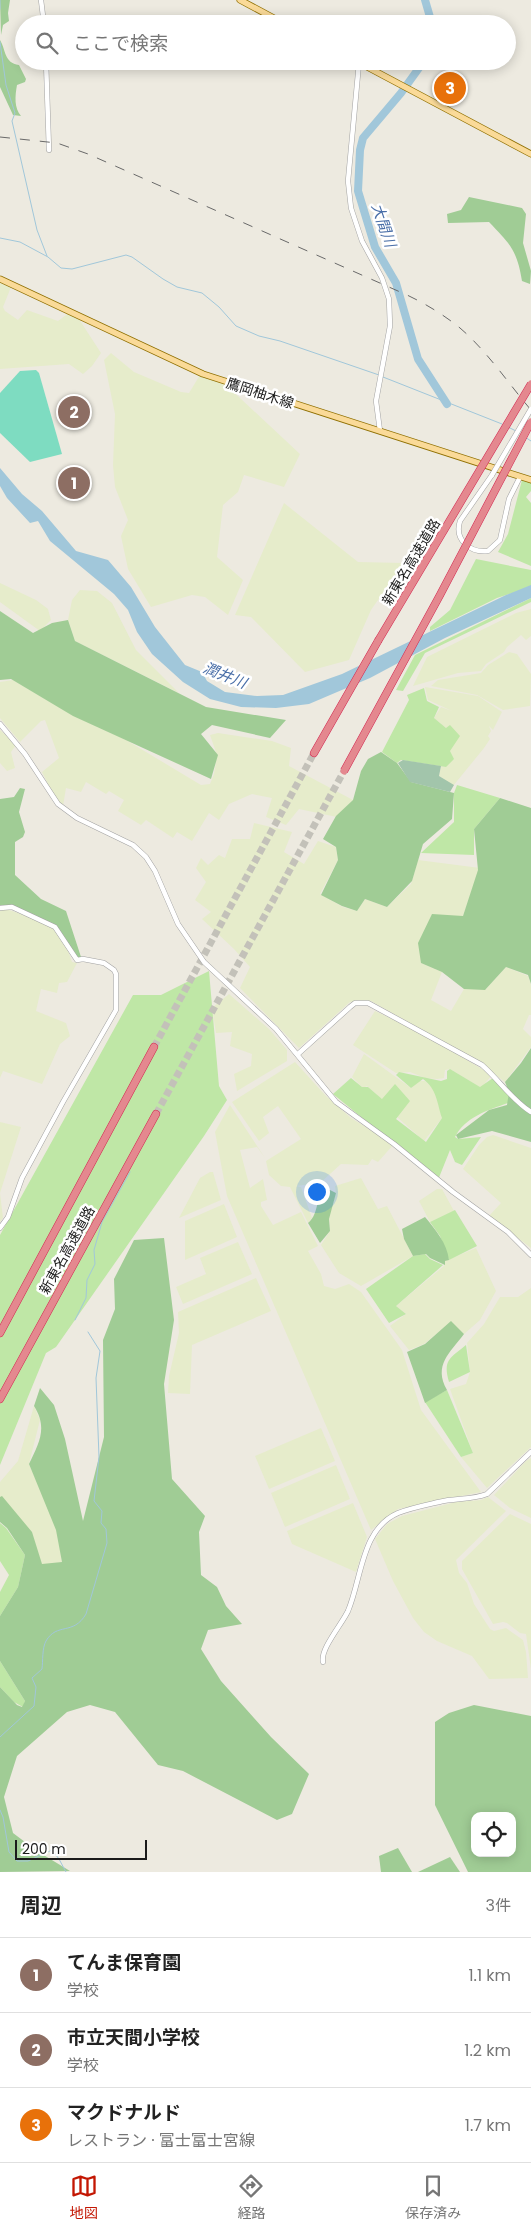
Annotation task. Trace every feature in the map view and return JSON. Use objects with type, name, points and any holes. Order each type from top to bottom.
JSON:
[{"type":"highway","name":"新東名高速道路","points":[[314,753],[531,384]]},
{"type":"highway","points":[[344,771],[531,422]]},
{"type":"highway","name":"新東名高速道路","points":[[0,1333],[154,1048]]},
{"type":"highway","name":"新東名高速道路","points":[[0,1398],[156,1114]]},
{"type":"main road","points":[[240,0],[268,15]]},
{"type":"main road","points":[[373,70],[531,154]]},
{"type":"main road","name":"鷹岡柚木線","points":[[0,279],[203,374],[531,480]]},
{"type":"street","points":[[41,0],[43,15]]},
{"type":"street","points":[[46,70],[49,150]]},
{"type":"street","points":[[357,70],[354,99],[354,133],[348,166],[349,192],[362,241],[382,278],[389,299],[390,326],[376,401],[380,431]]},
{"type":"street","points":[[520,477],[509,499],[500,540],[488,551],[473,551],[463,542],[458,528],[460,521],[492,475],[531,409]]},
{"type":"street","points":[[0,724],[22,749],[58,804],[77,818],[132,845],[146,857],[156,871],[178,924],[204,962],[276,1029],[343,1109],[394,1144],[453,1192],[508,1232],[531,1255]]},
{"type":"street","points":[[0,908],[12,907],[55,927],[77,960],[83,959],[104,963],[110,966],[116,974],[116,1010],[62,1102],[26,1169],[8,1217],[0,1228]]},
{"type":"street","points":[[298,1054],[350,1006],[355,1003],[368,1003],[482,1065],[495,1076],[522,1107],[531,1112]]},
{"type":"street","points":[[323,1662],[323,1652],[347,1613],[371,1539],[380,1526],[392,1516],[406,1510],[445,1500],[478,1497],[487,1494],[531,1452]]},
{"type":"green space","points":[[0,0],[10,0],[9,21],[3,25],[1,35]]},
{"type":"green space","points":[[0,40],[6,56],[15,64],[15,70],[22,70],[26,79],[25,82],[17,85],[16,89],[16,106],[21,116],[13,115],[0,87]]},
{"type":"green space","points":[[469,197],[522,208],[526,214],[523,243],[531,271],[530,284],[522,281],[518,262],[512,248],[489,222],[448,223],[447,214],[461,210]]},
{"type":"green space","points":[[0,283],[11,287],[3,307],[5,311],[18,320],[27,310],[58,321],[73,310],[101,353],[92,366],[83,374],[69,364],[0,369]]},
{"type":"green space","points":[[111,353],[134,372],[181,392],[189,393],[200,375],[225,384],[300,454],[284,487],[244,475],[238,492],[223,505],[217,557],[243,580],[228,615],[205,597],[192,595],[151,607],[128,569],[121,536],[128,520],[115,487],[113,465],[115,414],[104,360]]},
{"type":"green space","points":[[36,370],[39,373],[62,454],[30,462],[0,433],[0,393],[20,371]]},
{"type":"green space","points":[[522,480],[531,483],[531,491],[526,497],[531,503],[531,566],[498,552],[508,534]]},
{"type":"green space","points":[[284,503],[358,562],[404,563],[371,610],[349,660],[305,672],[251,617],[235,615]]},
{"type":"green space","points":[[476,559],[531,570],[531,587],[497,598],[430,631],[430,627],[450,610]]},
{"type":"green space","points":[[0,583],[36,600],[48,609],[51,620],[40,631],[0,602]]},
{"type":"green space","points":[[80,590],[97,591],[112,603],[136,650],[179,693],[75,641],[68,620],[72,600]]},
{"type":"green space","points":[[531,598],[531,602],[425,653],[403,691],[396,690],[415,655]]},
{"type":"green space","points":[[531,609],[531,636],[526,640],[521,635],[504,652],[486,664],[481,671],[458,673],[413,686],[427,657],[516,613]]},
{"type":"green space","points":[[0,611],[33,633],[52,623],[68,620],[75,641],[206,707],[286,720],[270,738],[212,725],[201,734],[218,755],[211,779],[73,716],[11,679],[0,680]]},
{"type":"green space","points":[[509,652],[517,654],[531,674],[530,706],[503,710],[477,695],[431,686],[438,680],[481,673],[488,665]]},
{"type":"green space","points":[[13,680],[74,716],[126,740],[201,785],[210,784],[214,774],[217,755],[210,735],[218,733],[272,741],[291,748],[289,766],[353,800],[337,817],[299,809],[286,825],[266,817],[272,798],[252,794],[229,804],[219,820],[209,813],[192,841],[177,832],[173,838],[146,820],[141,825],[118,811],[124,800],[109,791],[106,794],[86,782],[81,792],[66,788],[63,806],[56,800],[42,772],[59,758],[45,720],[41,721],[20,742],[0,718],[0,682]]},
{"type":"green space","points":[[425,687],[478,696],[502,712],[493,730],[489,726],[491,731],[488,736],[490,739],[453,786],[439,776],[441,766],[446,767],[450,751],[447,729],[434,718],[441,707],[452,711],[428,700]]},
{"type":"green space","points":[[424,688],[427,701],[439,707],[434,718],[446,728],[450,725],[460,736],[450,751],[454,759],[446,767],[401,760],[397,763],[382,752],[409,700],[407,695]]},
{"type":"green space","points":[[0,730],[16,745],[11,752],[15,768],[7,771],[0,763]]},
{"type":"green space","points":[[381,752],[397,763],[411,782],[454,793],[452,819],[423,844],[412,881],[387,907],[365,899],[357,911],[342,906],[321,895],[338,860],[336,847],[323,839],[336,816],[353,800],[361,771],[368,759]]},
{"type":"green space","points":[[403,760],[441,766],[439,776],[454,785],[450,792],[410,782],[398,763]]},
{"type":"green space","points":[[457,785],[500,798],[474,829],[474,855],[421,853],[454,822],[454,793]]},
{"type":"green space","points":[[20,788],[25,789],[19,812],[25,832],[23,837],[15,842],[15,875],[41,899],[66,911],[81,957],[75,958],[55,927],[12,907],[0,908],[0,799],[14,797]]},
{"type":"green space","points":[[500,798],[531,808],[531,984],[528,975],[506,967],[485,990],[464,989],[442,972],[421,963],[418,943],[432,914],[463,916],[478,870],[474,829]]},
{"type":"green space","points":[[254,823],[292,832],[284,852],[304,864],[318,841],[336,847],[338,860],[320,894],[343,907],[357,911],[365,899],[387,907],[411,884],[418,860],[480,868],[463,916],[421,963],[442,972],[431,1000],[451,1011],[464,989],[486,989],[506,967],[528,976],[531,984],[531,1015],[529,1015],[523,1029],[531,1037],[531,1047],[505,1082],[478,1062],[371,1001],[350,1002],[299,1048],[240,988],[250,967],[202,919],[211,912],[195,900],[206,882],[196,868],[201,858],[208,865],[219,855],[225,858],[232,839],[250,839]]},
{"type":"green space","points":[[0,907],[60,927],[72,962],[77,963],[67,982],[59,983],[57,993],[41,989],[36,1011],[66,1023],[70,1036],[60,1044],[42,1084],[3,1071],[0,1078]]},
{"type":"green space","points":[[209,971],[219,1086],[227,1100],[204,1136],[56,1347],[46,1353],[0,1465],[0,1235],[133,995],[161,995]]},
{"type":"green space","points":[[229,994],[269,1029],[287,1050],[287,1061],[237,1091],[234,1074],[251,1066],[252,1054],[230,1046],[232,1032],[216,1033],[212,1008]]},
{"type":"green space","points":[[375,1011],[422,1033],[492,1075],[481,1088],[450,1069],[445,1070],[444,1078],[437,1079],[425,1078],[410,1072],[396,1073],[353,1045]]},
{"type":"green space","points":[[531,1048],[531,1142],[492,1131],[458,1139],[456,1135],[489,1110],[507,1105],[509,1092],[505,1082]]},
{"type":"green space","points":[[364,1054],[411,1088],[419,1081],[425,1081],[435,1090],[442,1118],[424,1141],[396,1116],[383,1100],[367,1086],[363,1088],[352,1077]]},
{"type":"green space","points":[[295,1062],[326,1096],[351,1118],[394,1144],[378,1162],[372,1159],[368,1165],[341,1164],[320,1183],[296,1186],[301,1187],[312,1218],[308,1223],[290,1187],[281,1186],[269,1175],[266,1161],[301,1139],[278,1106],[263,1117],[269,1133],[259,1141],[232,1102]]},
{"type":"green space","points":[[450,1069],[480,1087],[493,1078],[509,1092],[508,1103],[478,1115],[459,1130],[455,1137],[458,1139],[481,1137],[462,1165],[455,1162],[450,1150],[438,1180],[333,1094],[351,1078],[362,1087],[368,1087],[382,1099],[395,1084],[410,1101],[396,1119],[426,1142],[442,1118],[434,1092],[423,1079],[411,1088],[396,1075],[399,1072],[441,1081],[447,1079],[447,1071]]},
{"type":"green space","points":[[230,1105],[265,1158],[257,1147],[240,1150],[250,1188],[263,1179],[267,1200],[261,1202],[261,1206],[273,1225],[301,1212],[318,1246],[308,1251],[321,1274],[324,1286],[335,1289],[349,1284],[361,1292],[402,1350],[421,1410],[481,1492],[398,1509],[371,1530],[227,1196],[215,1132]]},
{"type":"green space","points":[[0,1122],[21,1127],[0,1193]]},
{"type":"green space","points":[[493,1135],[531,1148],[531,1248],[489,1216],[501,1203],[463,1169],[479,1145],[487,1137]]},
{"type":"green space","points":[[213,1172],[221,1200],[179,1218],[200,1178]]},
{"type":"green space","points":[[361,1178],[378,1209],[387,1206],[413,1256],[361,1286],[339,1273],[321,1245],[330,1231],[329,1216],[336,1193],[335,1186]]},
{"type":"green space","points":[[437,1189],[442,1189],[454,1211],[430,1222],[419,1201]]},
{"type":"green space","points":[[330,1190],[336,1193],[329,1219],[330,1231],[320,1243],[308,1223],[315,1214],[321,1195]]},
{"type":"green space","points":[[0,1193],[3,1218],[0,1222]]},
{"type":"green space","points":[[224,1204],[237,1237],[185,1260],[185,1221]]},
{"type":"green space","points":[[455,1210],[477,1246],[449,1260],[440,1236],[430,1222]]},
{"type":"green space","points":[[425,1217],[433,1226],[446,1248],[449,1260],[445,1261],[445,1265],[426,1254],[413,1256],[404,1239],[402,1229]]},
{"type":"green space","points":[[164,1238],[174,1320],[164,1384],[172,1479],[205,1516],[199,1532],[201,1575],[217,1587],[226,1606],[242,1624],[208,1630],[201,1649],[221,1681],[271,1737],[309,1774],[292,1814],[277,1820],[183,1771],[158,1765],[115,1712],[90,1705],[67,1712],[17,1756],[4,1797],[13,1833],[37,1851],[70,1871],[0,1872],[0,1687],[17,1705],[22,1707],[25,1701],[0,1661],[0,1616],[18,1587],[25,1555],[7,1528],[0,1522],[0,1497],[2,1496],[32,1532],[42,1564],[62,1562],[56,1530],[29,1464],[39,1442],[41,1428],[41,1421],[34,1406],[40,1388],[54,1405],[65,1439],[83,1521],[104,1437],[103,1340],[115,1309],[114,1279],[134,1240]]},
{"type":"green space","points":[[238,1242],[252,1274],[183,1304],[176,1287],[206,1274],[200,1258]]},
{"type":"green space","points":[[476,1248],[496,1291],[480,1320],[464,1334],[451,1322],[424,1344],[409,1350],[390,1326],[406,1314],[396,1306],[444,1266],[445,1261]]},
{"type":"green space","points":[[425,1254],[430,1259],[443,1265],[396,1306],[406,1314],[389,1323],[366,1289],[413,1256]]},
{"type":"green space","points":[[256,1278],[271,1311],[192,1345],[190,1394],[168,1393],[169,1376],[179,1333],[178,1312]]},
{"type":"green space","points":[[531,1288],[531,1447],[487,1488],[461,1457],[473,1453],[450,1389],[466,1384],[470,1372],[467,1343],[484,1324],[500,1297],[518,1297]]},
{"type":"green space","points":[[451,1321],[464,1334],[449,1353],[443,1366],[443,1381],[447,1390],[425,1403],[407,1352],[425,1344]]},
{"type":"green space","points":[[466,1345],[470,1372],[449,1382],[447,1364]]},
{"type":"green space","points":[[447,1390],[473,1453],[461,1457],[425,1402]]},
{"type":"green space","points":[[34,1406],[40,1420],[29,1464],[58,1532],[62,1562],[42,1567],[0,1499],[0,1482],[18,1461]]},
{"type":"green space","points":[[321,1428],[335,1461],[269,1489],[255,1456]]},
{"type":"green space","points":[[531,1458],[531,1518],[510,1508],[494,1495]]},
{"type":"green space","points":[[336,1465],[350,1499],[285,1527],[271,1493]]},
{"type":"green space","points":[[488,1497],[506,1511],[456,1560],[459,1573],[467,1583],[474,1604],[490,1629],[494,1631],[506,1628],[523,1640],[528,1678],[489,1679],[472,1656],[437,1641],[424,1632],[413,1618],[393,1581],[375,1539],[387,1524],[402,1516],[456,1502],[481,1500]]},
{"type":"green space","points":[[353,1503],[367,1537],[356,1572],[292,1544],[287,1531]]},
{"type":"green space","points":[[510,1514],[531,1524],[531,1669],[526,1634],[520,1633],[507,1623],[493,1624],[462,1569],[462,1561]]},
{"type":"green space","points":[[0,1523],[6,1528],[25,1555],[18,1587],[0,1616],[0,1592],[9,1575],[0,1561]]},
{"type":"green space","points":[[0,1661],[25,1701],[23,1707],[14,1702],[0,1687]]},
{"type":"green space","points":[[474,1705],[531,1716],[531,1872],[468,1872],[435,1805],[435,1722],[449,1713]]},
{"type":"green space","points":[[398,1848],[412,1872],[381,1872],[379,1856]]},
{"type":"green space","points":[[450,1857],[460,1872],[418,1872]]},
{"type":"water","points":[[0,468],[22,494],[42,511],[76,551],[108,560],[131,587],[155,627],[185,665],[202,672],[207,681],[225,692],[257,696],[283,695],[342,674],[506,595],[531,585],[531,598],[445,638],[370,678],[309,704],[276,708],[241,707],[210,699],[183,682],[152,654],[137,632],[128,610],[114,594],[50,541],[38,521],[30,523],[7,498],[0,486]]},
{"type":"waterway","points":[[0,0],[0,9]]},
{"type":"waterway","name":"大間川","points":[[425,0],[429,15]]},
{"type":"waterway","points":[[0,42],[6,85],[15,113],[12,121],[37,230],[47,256]]},
{"type":"waterway","name":"大間川","points":[[418,70],[363,138],[360,150],[358,191],[375,247],[396,283],[418,359],[447,404]]},
{"type":"waterway","points":[[0,238],[20,242],[48,257],[61,268],[72,269],[126,255],[132,257],[177,287],[202,293],[219,307],[236,326],[259,336],[280,341],[379,375]]},
{"type":"waterway","name":"大間川","points":[[383,377],[502,424]]},
{"type":"waterway","points":[[508,427],[516,431]]},
{"type":"waterway","points":[[525,437],[531,441]]},
{"type":"waterway","points":[[75,1320],[86,1298],[87,1280],[95,1264],[94,1250],[102,1222],[130,1172]]},
{"type":"waterway","points":[[0,1737],[34,1706],[36,1687],[32,1678],[42,1669],[43,1651],[50,1635],[76,1625],[86,1614],[107,1543],[106,1529],[101,1523],[102,1511],[94,1501],[99,1457],[96,1378],[100,1351],[88,1332]]},
{"type":"waterway","points":[[0,1810],[9,1852],[17,1861],[28,1861],[52,1850],[66,1872]]},
{"type":"tunnel","points":[[154,1047],[314,753]]},
{"type":"tunnel","points":[[156,1114],[344,771]]},
{"type":"railway","points":[[0,137],[57,143],[88,154],[414,298],[448,319],[470,337],[531,410]]},
{"type":"place","name":"マクドナルド","points":[[450,88]]},
{"type":"place","name":"市立天間小学校","points":[[74,412]]},
{"type":"place","name":"てんま保育園","points":[[74,483]]},
{"type":"water label","name":"潤井川","points":[[225,675]]}]
